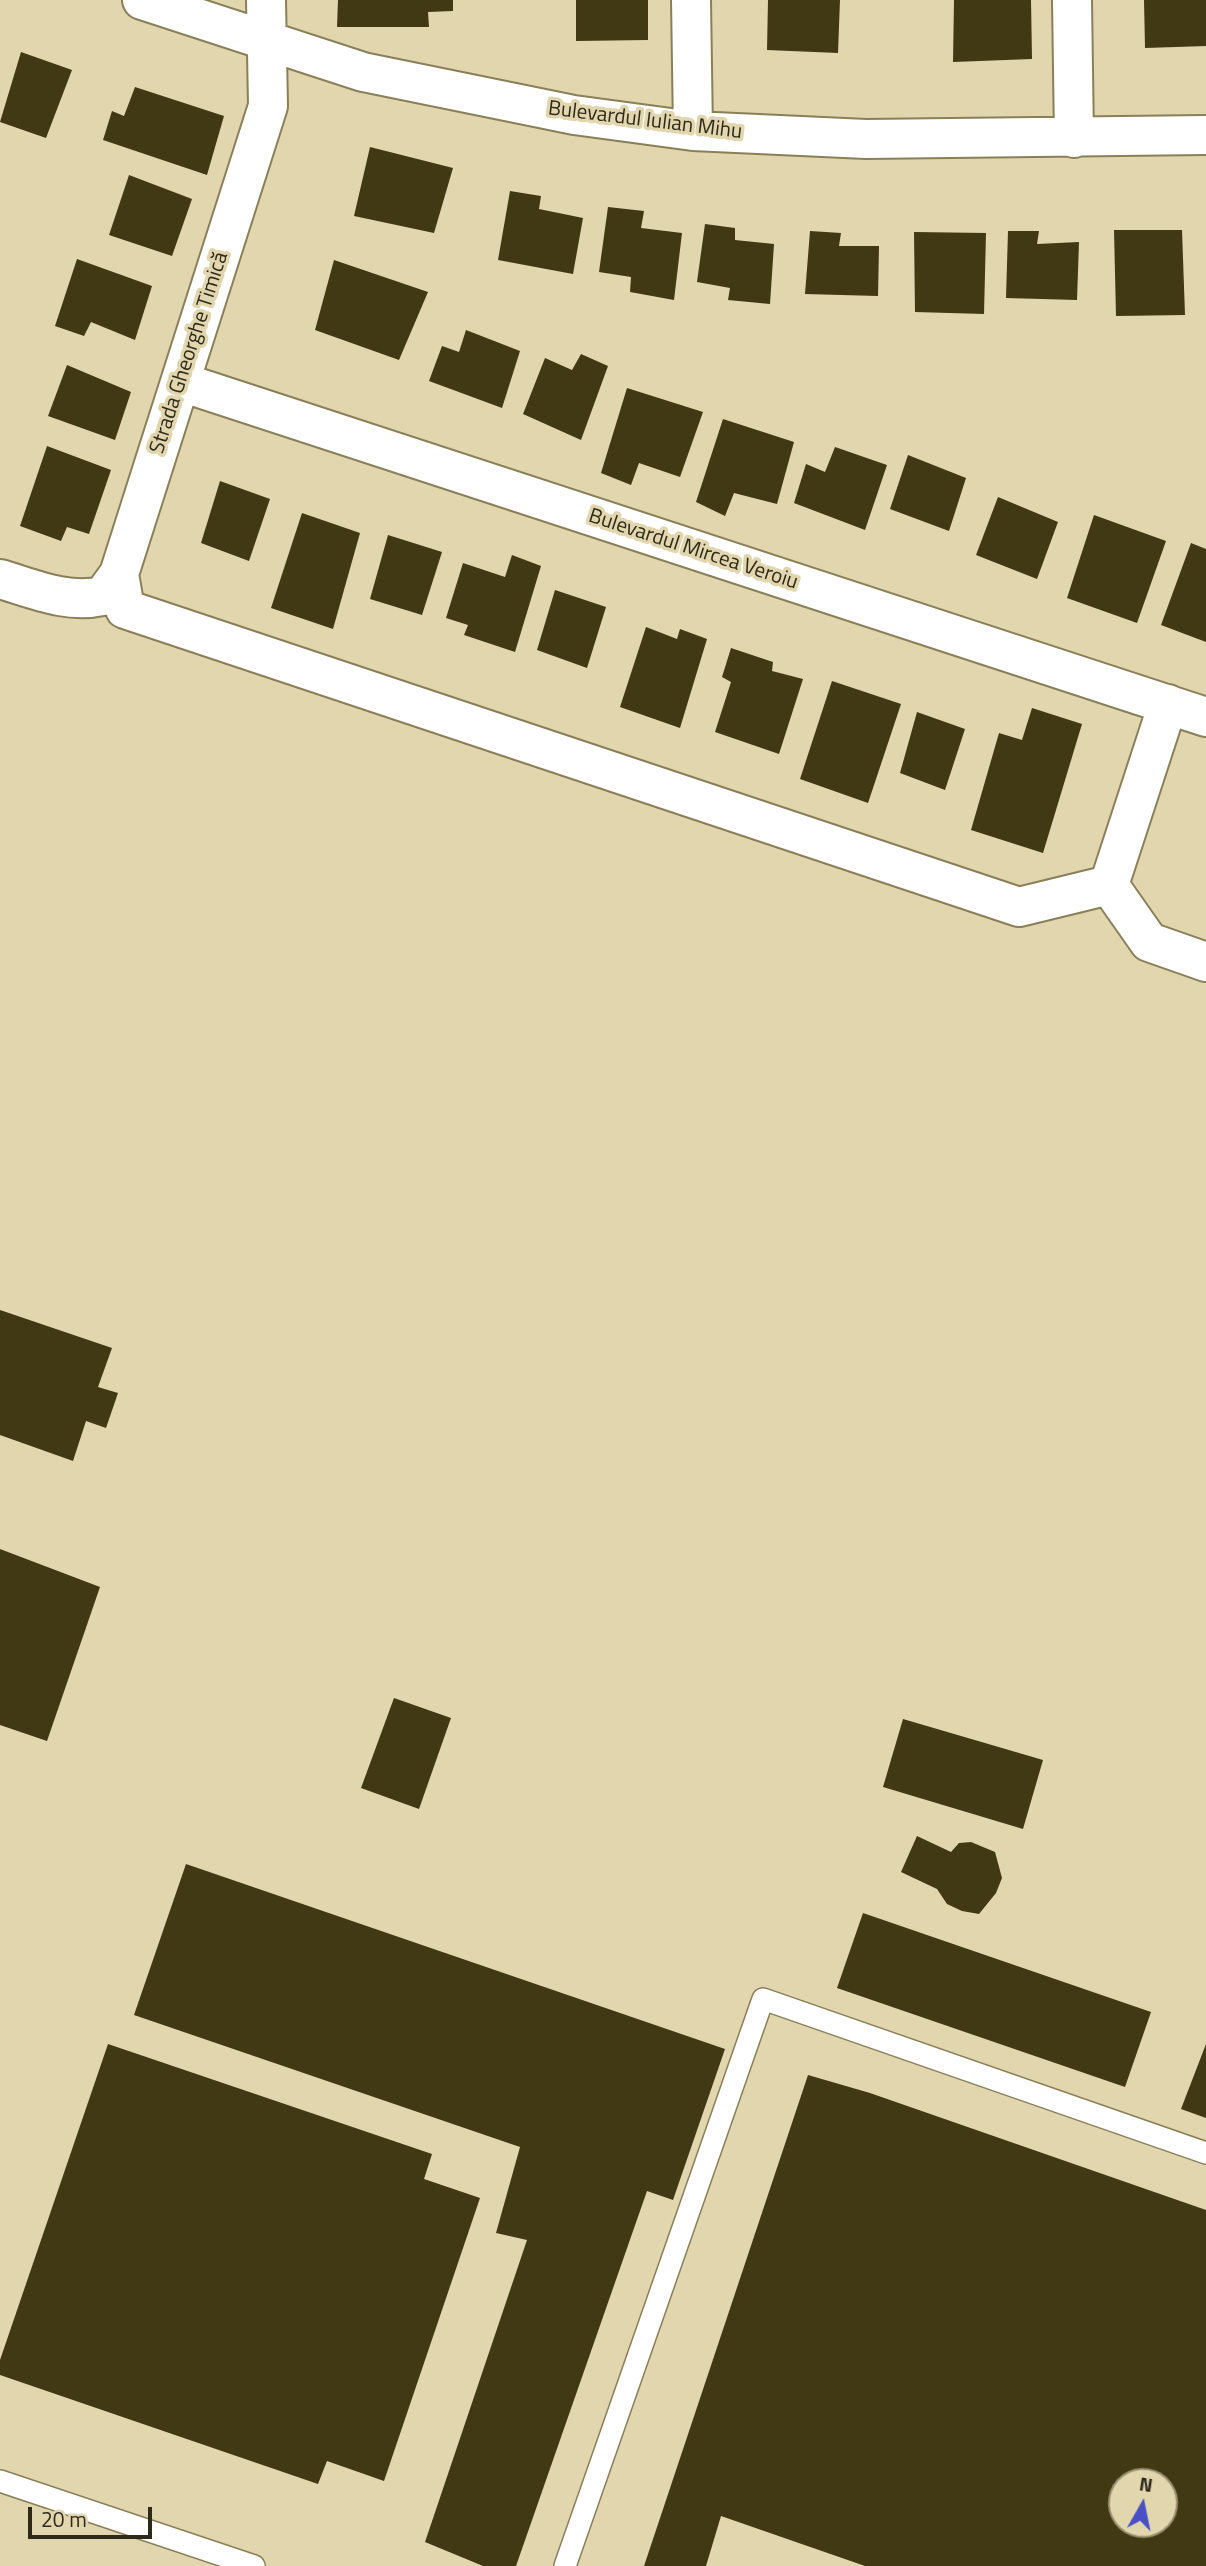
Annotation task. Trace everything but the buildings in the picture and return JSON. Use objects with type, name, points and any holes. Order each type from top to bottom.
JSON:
[{"type":"street","name":"Bulevardul Iulian Mihu","points":[[142,0],[363,72],[575,115],[693,131],[866,139],[1206,135]]},
{"type":"street","name":"Strada Gheorghe Timică","points":[[0,579],[56,596],[83,600],[103,596],[119,574],[268,106],[266,0]]},
{"type":"street","points":[[691,0],[693,131]]},
{"type":"street","points":[[1072,0],[1074,138]]},
{"type":"street","name":"Bulevardul Mircea Veroiu","points":[[181,382],[1206,716]]},
{"type":"street","points":[[119,574],[125,609],[1019,907],[1109,885]]},
{"type":"street","points":[[1109,885],[1168,704]]},
{"type":"street","points":[[1109,885],[1149,942],[1206,962]]},
{"type":"lane","points":[[565,2566],[763,1998],[1206,2153]]},
{"type":"lane","points":[[0,2481],[254,2566]]}]
